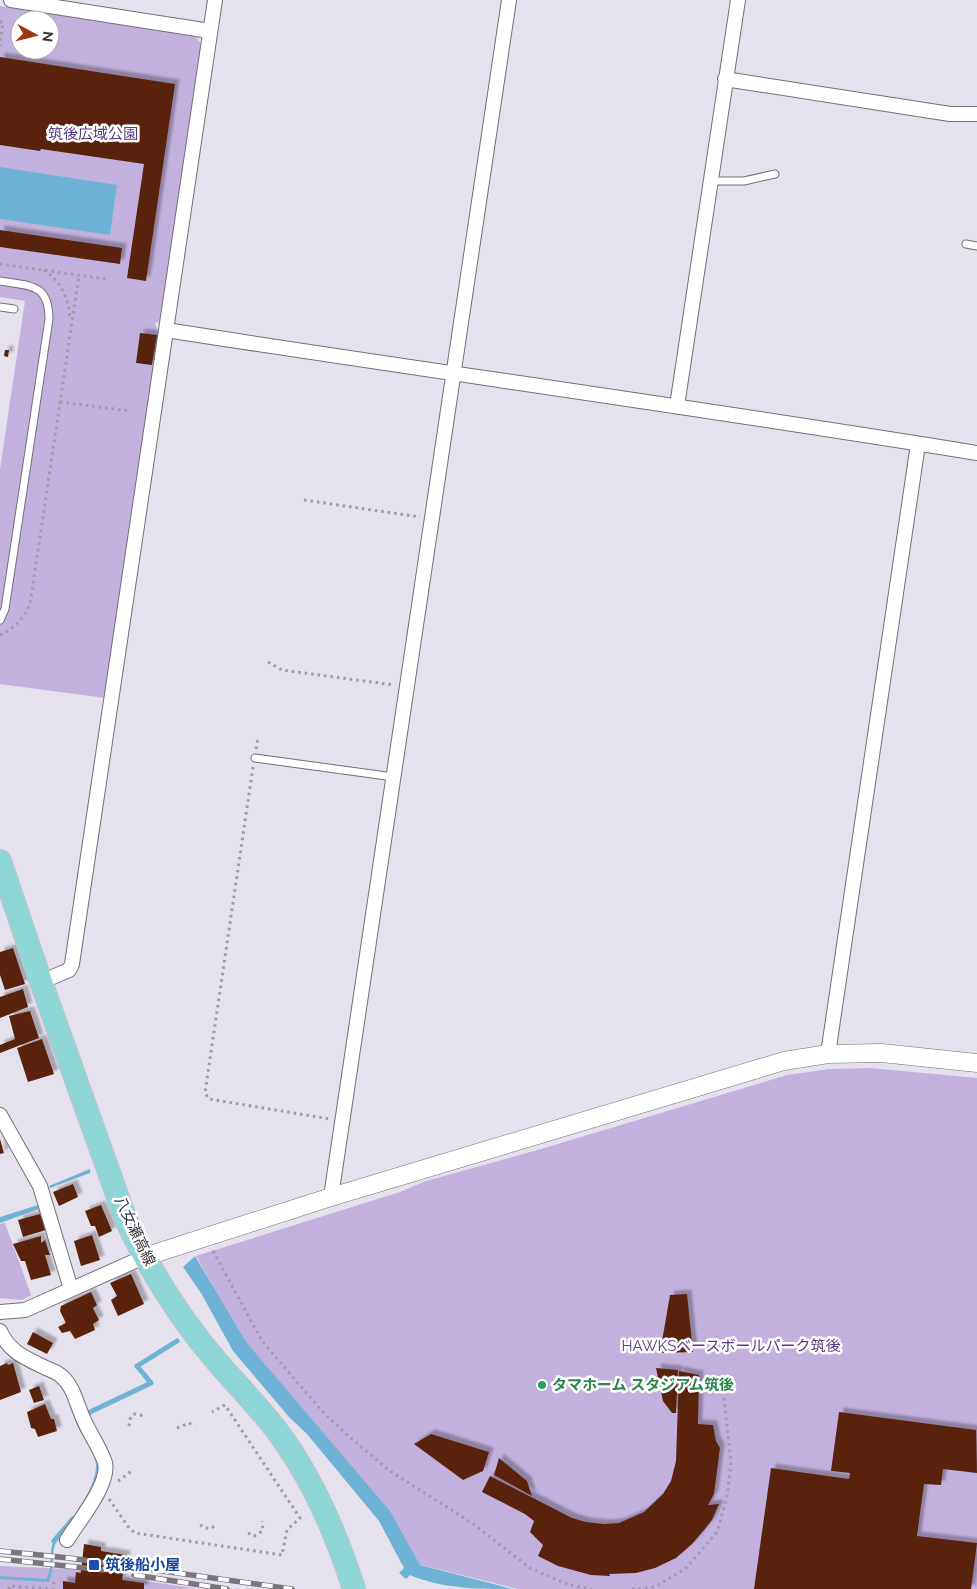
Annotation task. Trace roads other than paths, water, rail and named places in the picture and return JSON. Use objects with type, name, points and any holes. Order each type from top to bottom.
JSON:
[{"type":"main road","name":"八女瀬高線","points":[[0,862],[126,1220],[144,1257],[188,1324],[282,1438],[308,1478],[328,1517],[354,1589]]},
{"type":"street","points":[[11,0],[210,31]]},
{"type":"street","points":[[41,982],[69,970],[72,964],[215,0]]},
{"type":"street","points":[[331,1197],[509,0]]},
{"type":"street","points":[[677,406],[738,0]]},
{"type":"street","points":[[725,79],[950,114],[977,114]]},
{"type":"street","points":[[166,330],[977,453]]},
{"type":"street","points":[[828,1054],[918,444]]},
{"type":"street","points":[[0,1312],[26,1310],[144,1257],[331,1197],[784,1061],[828,1054],[882,1053],[977,1063]]},
{"type":"street","points":[[0,1115],[40,1186],[71,1289]]},
{"type":"street","points":[[0,1331],[5,1342],[16,1352],[58,1373],[68,1382],[105,1462],[106,1474],[102,1486],[67,1540]]},
{"type":"lane","points":[[710,181],[744,181],[775,174]]},
{"type":"lane","points":[[966,244],[977,246]]},
{"type":"lane","points":[[0,282],[30,286],[38,289],[46,296],[49,306],[49,319],[5,609],[0,620]]},
{"type":"lane","points":[[0,307],[14,309]]},
{"type":"lane","points":[[255,758],[394,777]]},
{"type":"water","points":[[0,167],[117,185],[110,235],[0,219]]},
{"type":"water","points":[[90,1169],[90,1173],[50,1188],[49,1186]]},
{"type":"water","points":[[38,1205],[39,1209],[0,1223],[0,1217]]},
{"type":"water","points":[[195,1256],[246,1342],[390,1511],[420,1565],[513,1589],[448,1586],[410,1575],[406,1579],[399,1573],[404,1568],[379,1521],[307,1434],[289,1417],[233,1351],[201,1293],[183,1267]]},
{"type":"water","points":[[68,1399],[99,1463],[96,1479],[82,1508],[70,1525],[93,1482],[96,1462],[77,1425]]},
{"type":"water","points":[[57,1535],[59,1537],[54,1548],[49,1582],[0,1579],[0,1576],[46,1579],[49,1574],[52,1546]]},
{"type":"waterway","points":[[88,1413],[151,1383],[137,1366],[177,1341]]},
{"type":"waterway","points":[[54,1541],[73,1519]]},
{"type":"railway","points":[[0,1551],[69,1558],[292,1589]]},
{"type":"railway","points":[[0,1559],[104,1570]]},
{"type":"railway","points":[[134,1575],[227,1589]]},
{"type":"place","name":"タマホーム スタジアム筑後","points":[[542,1385]]},
{"type":"place","name":"筑後船小屋","points":[[94,1565]]},
{"type":"park label","name":"筑後広域公園","points":[[93,134]]},
{"type":"park label","name":"HAWKSベースボールパーク筑後","points":[[731,1346]]}]
